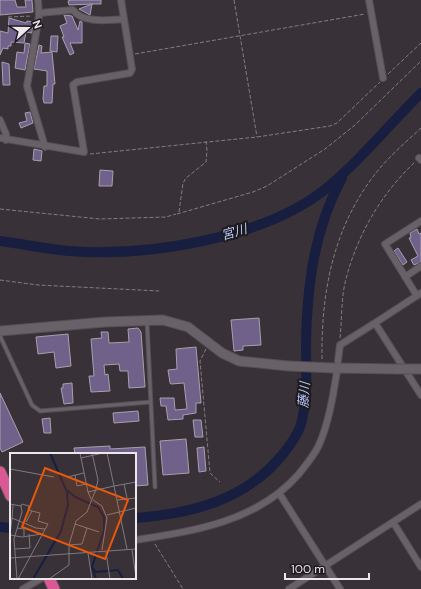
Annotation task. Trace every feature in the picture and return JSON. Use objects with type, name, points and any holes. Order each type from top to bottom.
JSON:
[{"type":"highway","points":[[0,472],[10,494]]},
{"type":"highway","points":[[49,579],[54,589]]},
{"type":"street","points":[[38,0],[39,15],[27,86],[45,147]]},
{"type":"street","points":[[0,120],[6,134],[3,139],[45,147],[84,152],[73,85],[77,82],[131,72],[130,55],[121,0]]},
{"type":"street","points":[[369,0],[383,78]]},
{"type":"street","points":[[39,15],[73,10],[79,16],[99,20],[124,19]]},
{"type":"street","points":[[136,540],[200,529],[226,522],[260,506],[279,493],[305,467],[318,447],[326,428],[340,345],[419,294],[405,277],[385,244],[421,221]]},
{"type":"street","points":[[405,277],[421,266]]},
{"type":"street","points":[[0,331],[105,322],[163,320],[176,322],[188,327],[222,353],[239,361],[288,366],[417,369]]},
{"type":"street","points":[[375,323],[421,395]]},
{"type":"street","points":[[279,493],[340,589]]},
{"type":"street","points":[[289,589],[421,504]]},
{"type":"street","points":[[393,522],[421,567]]},
{"type":"street","points":[[23,589],[40,579]]},
{"type":"lane","points":[[147,320],[155,487]]},
{"type":"lane","points":[[0,336],[30,401],[40,412],[151,402]]},
{"type":"path","points":[[234,0],[257,137]]},
{"type":"path","points":[[130,55],[371,13]]},
{"type":"path","points":[[8,17],[39,15]]},
{"type":"path","points":[[84,152],[98,154],[206,141],[257,137],[334,125],[421,43]]},
{"type":"path","points":[[0,209],[100,219],[166,217],[253,192],[267,186],[325,149],[355,124],[421,61]]},
{"type":"path","points":[[322,361],[326,283],[345,225],[356,202],[380,168],[421,128]]},
{"type":"path","points":[[177,214],[181,207],[180,194],[183,183],[186,178],[206,162],[206,141]]},
{"type":"path","points":[[340,345],[345,284],[364,230],[388,192],[420,159]]},
{"type":"path","points":[[0,280],[38,285],[159,290]]},
{"type":"path","points":[[210,344],[203,352],[200,361],[210,473],[220,482]]},
{"type":"path","points":[[151,537],[183,589]]},
{"type":"building","points":[[0,0],[15,0],[17,7],[26,7],[25,0],[32,0],[33,12],[0,15]]},
{"type":"building","points":[[101,0],[101,4],[69,5],[68,1]]},
{"type":"building","points":[[92,4],[90,15],[79,9]]},
{"type":"building","points":[[64,15],[72,16],[78,30],[80,21],[82,22],[82,43],[70,43],[74,53],[70,55],[62,37],[64,37],[60,26],[67,23]]},
{"type":"building","points":[[9,18],[26,23],[27,21],[33,22],[32,33],[26,32],[24,43],[11,42],[11,46],[8,46],[8,49],[3,48],[0,55],[0,31],[8,33]]},
{"type":"building","points":[[51,36],[58,36],[57,52],[50,51]]},
{"type":"building","points":[[25,43],[30,44],[25,70],[15,68],[17,52],[24,53]]},
{"type":"building","points":[[39,45],[42,46],[41,53],[52,52],[55,84],[53,84],[52,103],[44,103],[43,99],[44,86],[47,86],[47,71],[34,69]]},
{"type":"building","points":[[2,62],[9,64],[10,85],[3,85]]},
{"type":"building","points":[[30,112],[33,123],[21,128],[19,123],[27,121],[25,113]]},
{"type":"building","points":[[34,149],[42,151],[41,161],[33,160]]},
{"type":"building","points":[[100,170],[113,171],[112,186],[99,186]]},
{"type":"building","points":[[417,229],[419,234],[421,233],[421,262],[414,265],[411,260],[418,256],[409,238],[411,238],[410,233]]},
{"type":"building","points":[[398,248],[407,262],[403,265],[394,251]]},
{"type":"building","points":[[259,318],[261,345],[243,346],[243,350],[234,351],[231,320]]},
{"type":"building","points":[[138,328],[141,332],[145,387],[129,388],[128,371],[120,371],[119,364],[104,365],[105,375],[108,374],[110,391],[91,392],[89,376],[94,376],[91,339],[102,338],[101,332],[108,332],[109,343],[129,342],[128,329]]},
{"type":"building","points":[[68,334],[71,366],[56,368],[54,352],[38,354],[36,337]]},
{"type":"building","points":[[196,347],[201,403],[196,403],[196,413],[183,415],[183,419],[168,420],[166,406],[161,406],[160,398],[174,398],[175,410],[187,409],[184,383],[170,383],[168,370],[177,369],[176,349]]},
{"type":"building","points":[[72,383],[73,403],[64,404],[61,388],[63,388],[63,384]]},
{"type":"building","points":[[0,393],[23,442],[2,452],[0,448]]},
{"type":"building","points":[[138,411],[139,421],[114,423],[113,413]]},
{"type":"building","points":[[50,418],[51,433],[44,433],[42,419]]},
{"type":"building","points":[[193,420],[201,420],[203,437],[195,437]]},
{"type":"building","points":[[186,439],[189,473],[163,475],[160,441]]},
{"type":"building","points":[[110,446],[110,449],[145,447],[148,485],[136,486],[136,453],[75,453],[74,448]]},
{"type":"building","points":[[204,447],[206,471],[199,472],[197,448]]},
{"type":"waterway","name":"宮川","points":[[0,241],[69,251],[132,251],[201,241],[235,233],[268,221],[297,208],[323,191],[361,156],[421,93]]},
{"type":"waterway","name":"藤川","points":[[136,518],[177,513],[197,508],[216,502],[235,493],[252,483],[268,470],[295,438],[301,424],[305,401],[306,344],[310,279],[325,217],[332,197],[342,178]]},
{"type":"waterway","name":"藤川","points":[[0,527],[10,528]]}]
